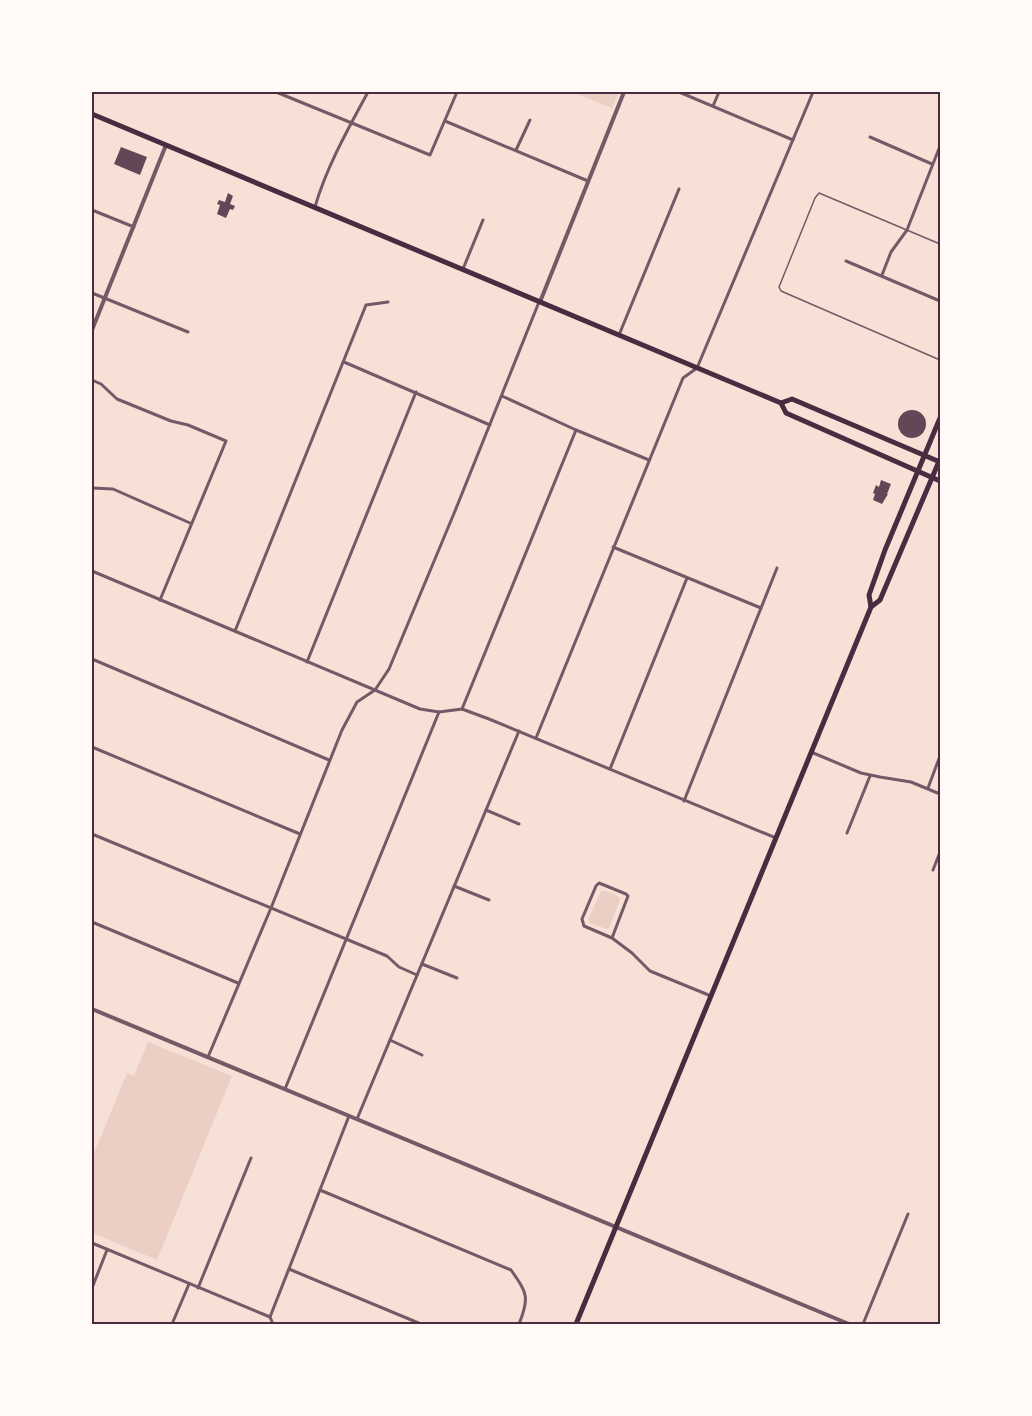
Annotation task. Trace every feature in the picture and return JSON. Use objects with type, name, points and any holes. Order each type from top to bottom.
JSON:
[{"type":"main road","points":[[92,114],[781,403],[786,413],[940,482]]},
{"type":"main road","points":[[576,1324],[871,607],[880,600],[940,461],[792,399],[781,403]]},
{"type":"main road","points":[[871,607],[869,595],[940,418]]},
{"type":"street","points":[[276,92],[430,155],[457,92]]},
{"type":"street","points":[[314,208],[351,122],[368,92]]},
{"type":"street","points":[[208,1057],[342,730],[357,702],[375,690],[389,669],[402,639],[624,92]]},
{"type":"street","points":[[679,92],[793,140]]},
{"type":"street","points":[[713,106],[719,92]]},
{"type":"street","points":[[536,738],[682,378],[697,368],[813,92]]},
{"type":"street","points":[[516,150],[530,120]]},
{"type":"street","points":[[445,121],[588,181]]},
{"type":"street","points":[[870,137],[933,164]]},
{"type":"street","points":[[92,330],[166,146]]},
{"type":"street","points":[[882,275],[891,252],[906,230],[940,146]]},
{"type":"street","points":[[618,335],[679,189]]},
{"type":"street","points":[[92,210],[134,227]]},
{"type":"street","points":[[463,270],[483,220]]},
{"type":"street","points":[[846,261],[940,301]]},
{"type":"street","points":[[92,293],[188,332]]},
{"type":"street","points":[[235,632],[366,305],[388,302]]},
{"type":"street","points":[[344,362],[490,425]]},
{"type":"street","points":[[92,380],[101,384],[117,399],[171,422],[188,425],[226,441],[160,600]]},
{"type":"street","points":[[307,662],[416,392]]},
{"type":"street","points":[[502,396],[649,460]]},
{"type":"street","points":[[462,709],[576,430]]},
{"type":"street","points":[[92,488],[113,489],[191,524]]},
{"type":"street","points":[[613,547],[761,608]]},
{"type":"street","points":[[684,801],[777,568]]},
{"type":"street","points":[[92,571],[420,709],[440,712],[462,709],[776,838]]},
{"type":"street","points":[[610,769],[687,578]]},
{"type":"street","points":[[92,659],[329,760]]},
{"type":"street","points":[[285,1089],[440,712]]},
{"type":"street","points":[[357,1119],[519,731]]},
{"type":"street","points":[[92,747],[300,834]]},
{"type":"street","points":[[811,752],[870,776],[910,782],[940,794]]},
{"type":"street","points":[[928,788],[940,756]]},
{"type":"street","points":[[847,833],[870,776]]},
{"type":"street","points":[[486,810],[519,824]]},
{"type":"street","points":[[92,834],[387,956],[399,967],[418,975]]},
{"type":"street","points":[[933,870],[940,852]]},
{"type":"street","points":[[612,938],[628,896],[599,883],[582,919],[585,927],[612,938],[650,971],[711,996]]},
{"type":"street","points":[[454,886],[489,900]]},
{"type":"street","points":[[92,922],[238,983]]},
{"type":"street","points":[[422,964],[457,978]]},
{"type":"street","points":[[92,1009],[849,1324]]},
{"type":"street","points":[[390,1040],[422,1055]]},
{"type":"street","points":[[273,1324],[270,1317],[349,1116]]},
{"type":"street","points":[[198,1288],[251,1158]]},
{"type":"street","points":[[320,1190],[511,1270],[524,1289],[525,1308],[519,1324]]},
{"type":"street","points":[[863,1324],[908,1214]]},
{"type":"street","points":[[92,1243],[270,1317]]},
{"type":"street","points":[[92,1288],[107,1250]]},
{"type":"street","points":[[289,1269],[421,1324]]},
{"type":"street","points":[[172,1324],[189,1284]]},
{"type":"lane","points":[[940,244],[819,193],[779,287],[782,291],[940,360]]},
{"type":"shaded area","points":[[572,92],[619,92],[612,108]]},
{"type":"shaded area","points":[[601,891],[611,893],[620,899],[607,929],[591,924],[588,920]]},
{"type":"shaded area","points":[[148,1042],[232,1076],[157,1260],[92,1233],[92,1158],[127,1073],[134,1076]]},
{"type":"building","points":[[121,147],[147,157],[140,175],[114,164]]},
{"type":"building","points":[[228,193],[233,196],[230,204],[235,206],[233,210],[230,209],[226,218],[217,214],[220,205],[217,204],[219,200],[225,202]]},
{"type":"building","points":[[912,410],[922,414],[926,424],[922,434],[912,438],[902,434],[898,424],[902,414]]},
{"type":"building","points":[[881,480],[891,484],[882,504],[873,500],[876,485],[879,487]]}]
